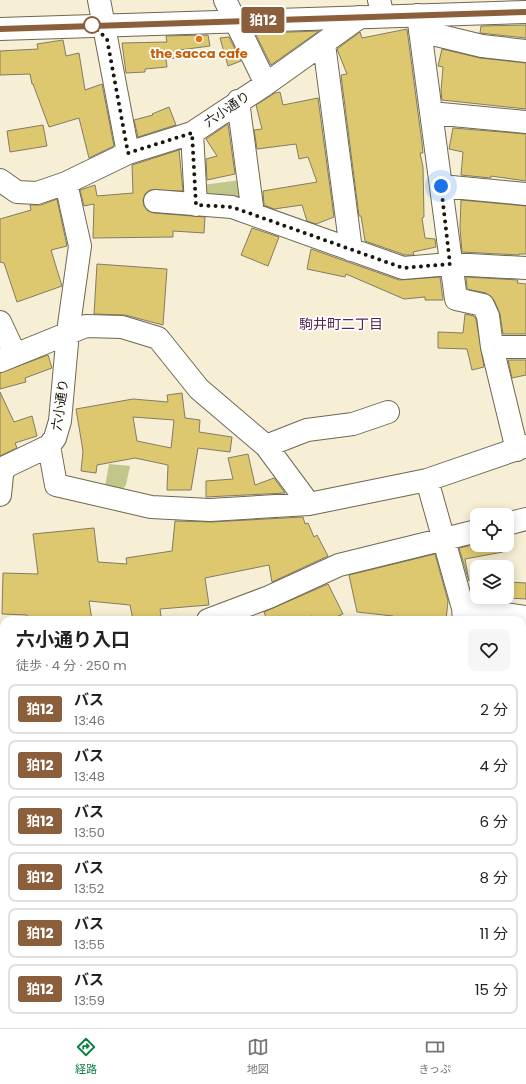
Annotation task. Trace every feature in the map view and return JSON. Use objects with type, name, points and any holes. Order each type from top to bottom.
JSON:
[{"type":"street","points":[[99,0],[128,153]]},
{"type":"street","points":[[225,0],[266,84]]},
{"type":"street","points":[[419,23],[492,6],[526,12]]},
{"type":"street","points":[[0,29],[360,17],[381,8],[482,46],[526,50]]},
{"type":"street","name":"六小通り","points":[[1,482],[5,466],[49,446],[55,438],[60,421],[68,332],[80,246],[66,183],[128,153],[192,133],[324,44],[360,17]]},
{"type":"street","points":[[49,446],[56,485],[151,507],[210,510],[309,504],[428,480],[521,448],[492,348],[488,316],[483,305],[456,299],[450,264],[419,23]]},
{"type":"street","points":[[324,44],[351,250]]},
{"type":"street","points":[[238,101],[253,214]]},
{"type":"street","points":[[431,113],[526,122]]},
{"type":"street","points":[[192,133],[196,205]]},
{"type":"street","points":[[0,180],[17,192],[37,193],[66,183]]},
{"type":"street","points":[[441,186],[526,194]]},
{"type":"street","points":[[154,201],[232,207],[403,268],[450,264],[526,268]]},
{"type":"street","points":[[0,322],[8,358],[68,332],[86,326],[122,327],[158,338],[199,389],[266,446],[309,504]]},
{"type":"street","points":[[492,348],[526,347]]},
{"type":"street","points":[[266,446],[307,430],[352,424],[388,412]]},
{"type":"street","points":[[428,480],[463,614],[505,616]]},
{"type":"street","points":[[514,522],[526,519]]},
{"type":"street","points":[[218,616],[268,597],[339,565],[470,533]]},
{"type":"green space","points":[[248,179],[253,214],[196,205],[195,186]]},
{"type":"green space","points":[[109,464],[130,466],[126,485],[117,496],[104,492]]},
{"type":"building","points":[[526,25],[526,38],[480,33],[481,26]]},
{"type":"building","points":[[407,29],[423,153],[420,153],[423,167],[424,217],[422,218],[425,238],[435,239],[436,247],[413,252],[414,255],[405,255],[365,241],[361,216],[359,216],[341,75],[347,74],[337,49],[360,32],[362,38]]},
{"type":"building","points":[[319,31],[271,65],[256,35],[262,33]]},
{"type":"building","points":[[208,35],[210,46],[180,50],[181,57],[166,59],[167,67],[145,69],[145,72],[126,73],[122,43],[167,42],[166,36]]},
{"type":"building","points":[[229,37],[241,61],[228,66],[220,38]]},
{"type":"building","points":[[63,40],[66,56],[79,53],[85,90],[102,84],[114,146],[89,158],[79,118],[49,127],[32,84],[30,74],[0,75],[0,51],[38,49],[37,44]]},
{"type":"building","points":[[442,49],[480,58],[526,63],[526,109],[442,100],[441,91],[443,67],[438,66]]},
{"type":"building","points":[[280,92],[283,105],[318,98],[334,217],[316,224],[307,221],[302,205],[274,209],[264,205],[263,191],[317,182],[308,157],[299,159],[296,144],[257,149],[254,130],[262,129],[256,105],[275,93]]},
{"type":"building","points":[[169,107],[176,125],[138,137],[134,120],[153,115],[152,114]]},
{"type":"building","points":[[228,124],[235,174],[207,180],[206,159],[217,156],[206,139]]},
{"type":"building","points":[[43,125],[47,146],[10,152],[7,131]]},
{"type":"building","points":[[453,128],[526,134],[526,181],[491,176],[491,178],[461,175],[463,152],[449,149]]},
{"type":"building","points":[[179,150],[183,191],[150,190],[145,194],[143,200],[144,206],[148,211],[154,213],[205,217],[204,233],[173,231],[173,237],[93,238],[94,204],[84,206],[80,190],[95,185],[97,196],[133,193],[132,165]]},
{"type":"building","points":[[57,199],[67,246],[51,250],[62,286],[17,302],[4,263],[0,262],[0,219],[31,210],[30,205],[41,205]]},
{"type":"building","points":[[461,200],[526,206],[526,254],[519,255],[462,252],[460,228]]},
{"type":"building","points":[[252,228],[279,237],[268,266],[241,255]]},
{"type":"building","points":[[311,249],[399,280],[440,277],[443,300],[425,300],[425,297],[404,299],[346,274],[345,277],[307,269]]},
{"type":"building","points":[[97,264],[167,269],[163,325],[125,315],[94,314]]},
{"type":"building","points":[[466,277],[518,280],[517,283],[526,284],[526,334],[503,334],[500,314],[494,300],[486,293],[467,289]]},
{"type":"building","points":[[465,314],[474,316],[476,319],[484,367],[472,370],[467,349],[438,348],[438,332],[463,333]]},
{"type":"building","points":[[48,355],[52,368],[25,378],[26,382],[0,389],[0,373]]},
{"type":"building","points":[[508,360],[526,360],[526,375],[512,378]]},
{"type":"building","points":[[0,392],[14,422],[32,416],[37,436],[15,443],[17,448],[0,456]]},
{"type":"building","points":[[182,393],[185,418],[200,420],[199,432],[232,437],[230,452],[198,448],[191,490],[167,490],[168,465],[135,458],[97,465],[96,473],[81,471],[83,451],[76,409],[133,399],[168,402],[167,395]],"holes":[[[133,417],[174,420],[171,448],[137,441]]]},
{"type":"building","points":[[248,454],[255,485],[274,478],[285,493],[206,497],[206,481],[233,479],[228,458]]},
{"type":"building","points":[[303,517],[305,524],[308,523],[314,537],[317,535],[328,556],[272,582],[269,565],[205,578],[209,605],[160,609],[161,616],[132,616],[130,605],[89,601],[91,616],[27,616],[2,614],[3,573],[38,574],[33,534],[94,528],[98,562],[127,564],[126,558],[172,551],[175,521],[211,522]]},
{"type":"building","points":[[470,546],[470,552],[503,552],[465,559],[469,581],[459,548]]},
{"type":"building","points":[[435,554],[448,601],[446,616],[393,616],[357,612],[349,575]]},
{"type":"building","points":[[514,582],[526,583],[526,599],[514,598]]},
{"type":"building","points":[[328,584],[343,614],[338,616],[266,616],[264,612]]},
{"type":"bus line","name":"狛12","points":[[0,29],[526,12]]},
{"type":"place","name":"the sacca cafe","points":[[199,39]]},
{"type":"district","name":"駒井町二丁目","points":[[341,324]]},
{"type":"route","points":[[92,25],[107,39],[128,153],[192,133],[196,205],[232,207],[403,268],[450,264],[441,186]]}]
